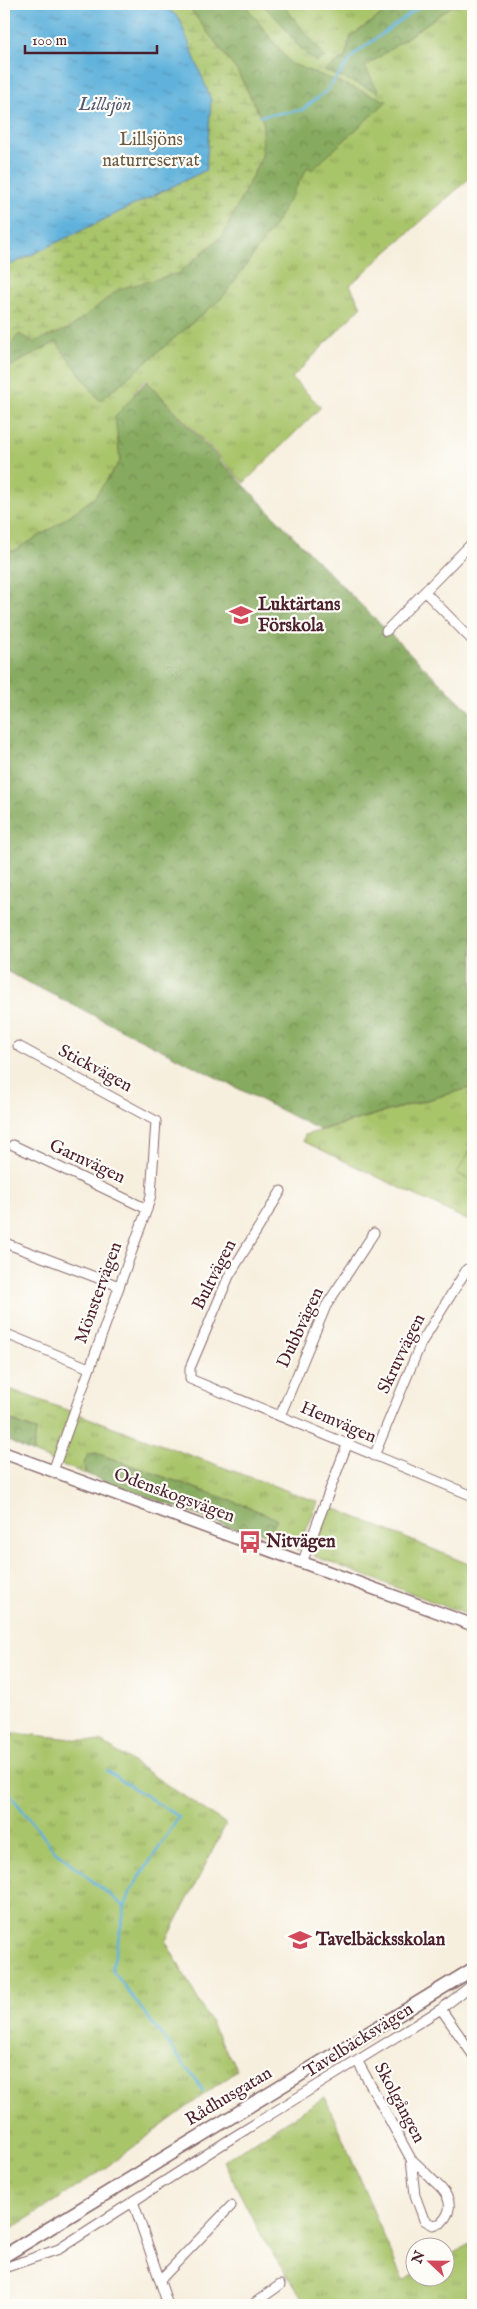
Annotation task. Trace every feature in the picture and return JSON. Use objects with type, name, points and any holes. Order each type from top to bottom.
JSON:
[{"type":"main road","name":"Rådhusgatan","points":[[4,2256],[473,1969]]},
{"type":"street","points":[[386,631],[473,542]]},
{"type":"street","points":[[425,592],[471,635]]},
{"type":"street","name":"Stickvägen","points":[[18,1046],[156,1121]]},
{"type":"street","name":"Mönstervägen","points":[[53,1471],[147,1209],[150,1195],[156,1121]]},
{"type":"street","name":"Garnvägen","points":[[12,1145],[147,1209]]},
{"type":"street","name":"Bultvägen","points":[[190,1379],[190,1368],[229,1276],[281,1191]]},
{"type":"street","name":"Dubbvägen","points":[[280,1416],[326,1306],[374,1232]]},
{"type":"street","points":[[5,1243],[119,1286]]},
{"type":"street","name":"Skruvvägen","points":[[374,1456],[421,1343],[467,1269]]},
{"type":"street","points":[[4,1333],[89,1368]]},
{"type":"street","name":"Hemvägen","points":[[190,1379],[473,1496]]},
{"type":"street","points":[[302,1563],[347,1445]]},
{"type":"street","name":"Odenskogsvägen","points":[[4,1453],[473,1625]]},
{"type":"street","name":"Tavelbäcksvägen","points":[[4,2268],[59,2250],[82,2233],[232,2138],[358,2062],[441,2009],[473,1984]]},
{"type":"street","points":[[441,2009],[473,2054]]},
{"type":"street","name":"Skolgången","points":[[358,2062],[411,2159],[444,2190],[449,2199],[450,2211],[441,2223],[433,2225],[424,2220],[418,2209],[412,2181],[411,2159]]},
{"type":"street","points":[[133,2201],[168,2305]]},
{"type":"street","points":[[160,2280],[231,2206]]},
{"type":"street","points":[[252,2305],[280,2285]]},
{"type":"green space","name":"Lillsjöns naturreservat","points":[[4,4],[473,4],[473,175],[350,285],[361,307],[292,378],[321,407],[244,483],[145,379],[134,393],[165,440],[4,628]]},
{"type":"green space","points":[[161,4],[186,4],[237,71],[263,121],[262,156],[223,235],[179,273],[119,289],[70,328],[34,342],[19,334],[4,353],[4,268],[206,170],[179,18]]},
{"type":"green space","points":[[186,4],[244,4],[290,63],[387,101],[312,170],[308,167],[272,229],[223,297],[100,401],[56,342],[4,370],[4,353],[19,333],[70,328],[119,289],[179,273],[223,235],[262,156],[263,121],[237,71]]},
{"type":"green space","points":[[262,4],[282,4],[325,57],[316,62],[310,57]]},
{"type":"green space","points":[[397,4],[455,4],[365,67],[379,92],[325,71],[345,57],[351,36]]},
{"type":"green space","points":[[146,381],[307,550],[473,714],[473,1087],[320,1130],[4,970],[4,550],[14,551],[52,528],[94,498],[120,461],[115,417]]},
{"type":"green space","points":[[473,1087],[473,1223],[303,1141],[305,1135]]},
{"type":"green space","points":[[473,1146],[473,1182],[457,1173]]},
{"type":"green space","points":[[4,1387],[318,1502],[298,1550],[269,1535],[276,1519],[246,1506],[96,1453],[88,1454],[84,1464],[85,1474],[33,1453],[36,1430],[4,1417]]},
{"type":"green space","points":[[4,1418],[36,1431],[33,1453],[4,1439]]},
{"type":"green space","points":[[96,1453],[246,1506],[277,1519],[268,1535],[250,1529],[238,1530],[86,1474],[84,1464],[88,1454]]},
{"type":"green space","points":[[329,1506],[473,1566],[473,1617],[314,1556],[313,1550]]},
{"type":"green space","points":[[4,1732],[102,1742],[226,1824],[166,1942],[237,2070],[105,2168],[4,2234]]},
{"type":"green space","points":[[325,2097],[404,2280],[404,2286],[454,2286],[454,2253],[473,2242],[473,2305],[307,2305],[265,2242],[223,2161]]},
{"type":"water","name":"Lillsjön","points":[[4,4],[161,4],[179,18],[211,100],[206,170],[4,268]]},
{"type":"waterway","points":[[260,116],[302,110],[326,91],[355,54],[423,4]]},
{"type":"waterway","points":[[107,1771],[179,1817],[131,1890],[125,1907],[112,1970],[204,2091]]},
{"type":"waterway","points":[[4,1787],[55,1851],[125,1907]]},
{"type":"place","name":"Luktärtans Förskola","points":[[241,615]]},
{"type":"place","name":"Nitvägen","points":[[250,1542]]},
{"type":"place","name":"Tavelbäcksskolan","points":[[300,1940]]}]
